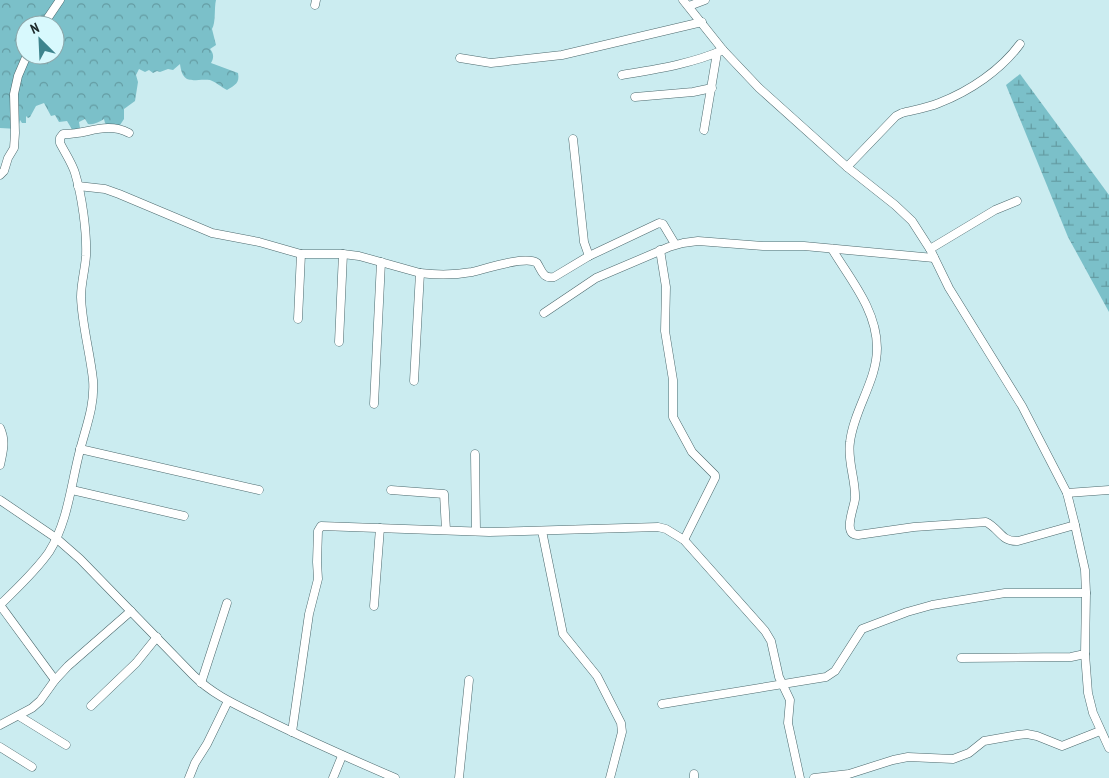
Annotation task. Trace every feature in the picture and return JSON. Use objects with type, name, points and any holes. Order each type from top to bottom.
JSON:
[{"type":"street","points":[[50,15],[60,0]]},
{"type":"street","points":[[683,0],[702,22],[720,52],[847,167],[912,221],[930,249],[949,288],[1022,406],[1067,493],[1085,570],[1085,654],[1088,693],[1100,731],[1109,748]]},
{"type":"street","points":[[689,6],[705,0]]},
{"type":"street","points":[[460,58],[491,63],[562,55],[702,22]]},
{"type":"street","points":[[847,167],[896,116],[941,103],[973,85],[994,71],[1020,44]]},
{"type":"street","points":[[622,75],[687,63],[720,52]]},
{"type":"street","points":[[704,130],[720,52]]},
{"type":"street","points":[[0,174],[4,170],[14,148],[14,94],[23,65]]},
{"type":"street","points":[[635,97],[693,92],[712,88]]},
{"type":"street","points":[[55,680],[0,605],[34,571],[56,538],[72,490],[80,449],[93,404],[93,381],[81,294],[86,258],[86,235],[74,171],[60,143],[61,136],[109,127],[118,128],[128,133]]},
{"type":"street","points":[[573,138],[584,242],[589,256]]},
{"type":"street","points":[[78,186],[105,189],[212,233],[259,242],[302,254],[343,254],[366,257],[420,274],[471,272],[488,266],[530,260],[537,263],[544,276],[554,278],[589,256],[659,223],[666,226],[675,244]]},
{"type":"street","points":[[930,249],[995,210],[1017,201]]},
{"type":"street","points":[[544,313],[596,278],[675,244],[698,241],[832,249],[934,258]]},
{"type":"street","points":[[832,249],[864,301],[872,318],[877,348],[874,371],[852,431],[850,444],[855,491],[849,525],[851,533],[858,535],[914,527],[986,522],[1005,540],[1011,542],[1075,525]]},
{"type":"street","points":[[660,250],[666,287],[665,331],[673,380],[673,417],[692,452],[715,475],[684,540]]},
{"type":"street","points":[[298,319],[302,254]]},
{"type":"street","points":[[339,342],[343,254]]},
{"type":"street","points":[[374,404],[381,262]]},
{"type":"street","points":[[414,381],[420,274]]},
{"type":"street","points":[[0,428],[5,443],[0,465]]},
{"type":"street","points":[[80,449],[259,490]]},
{"type":"street","points":[[475,454],[476,531]]},
{"type":"street","points":[[72,490],[184,516]]},
{"type":"street","points":[[391,490],[444,494],[446,530]]},
{"type":"street","points":[[1067,493],[1109,490]]},
{"type":"street","points":[[0,500],[56,538],[86,564],[201,684],[228,701],[342,756],[395,778]]},
{"type":"street","points":[[292,732],[309,614],[318,579],[318,531],[320,526],[476,531],[658,528],[666,529],[684,540],[765,631],[771,641],[779,677],[790,700],[788,723],[800,778]]},
{"type":"street","points":[[374,606],[380,528]]},
{"type":"street","points":[[542,530],[563,634],[597,676],[621,723],[622,732],[610,778]]},
{"type":"street","points":[[662,704],[783,685],[826,676],[834,671],[862,629],[932,605],[1005,593],[1086,593]]},
{"type":"street","points":[[201,684],[227,603]]},
{"type":"street","points":[[0,725],[19,716],[40,701],[68,666],[131,611]]},
{"type":"street","points":[[91,706],[136,663],[157,637]]},
{"type":"street","points":[[960,658],[1071,657],[1085,654]]},
{"type":"street","points":[[459,778],[469,680]]},
{"type":"street","points":[[189,778],[228,701]]},
{"type":"street","points":[[19,716],[66,745]]},
{"type":"street","points":[[814,778],[849,774],[908,757],[953,759],[969,753],[984,741],[990,739],[1028,734],[1062,746],[1100,731]]},
{"type":"street","points":[[0,747],[32,767]]},
{"type":"street","points":[[333,778],[342,756]]},
{"type":"green space","points":[[0,0],[216,0],[212,29],[216,45],[210,49],[213,56],[211,63],[238,73],[238,79],[232,87],[227,90],[210,80],[187,79],[181,71],[180,64],[173,70],[168,69],[153,73],[149,70],[145,72],[139,69],[136,75],[138,82],[135,101],[124,109],[124,119],[118,128],[109,127],[104,119],[88,124],[85,119],[79,122],[80,128],[78,131],[73,131],[67,121],[59,122],[55,115],[51,116],[44,103],[36,106],[30,117],[26,116],[26,123],[22,123],[20,120],[18,129],[0,128]]},
{"type":"green space","points":[[1020,74],[1109,195],[1109,312],[1068,237],[1006,85]]}]
